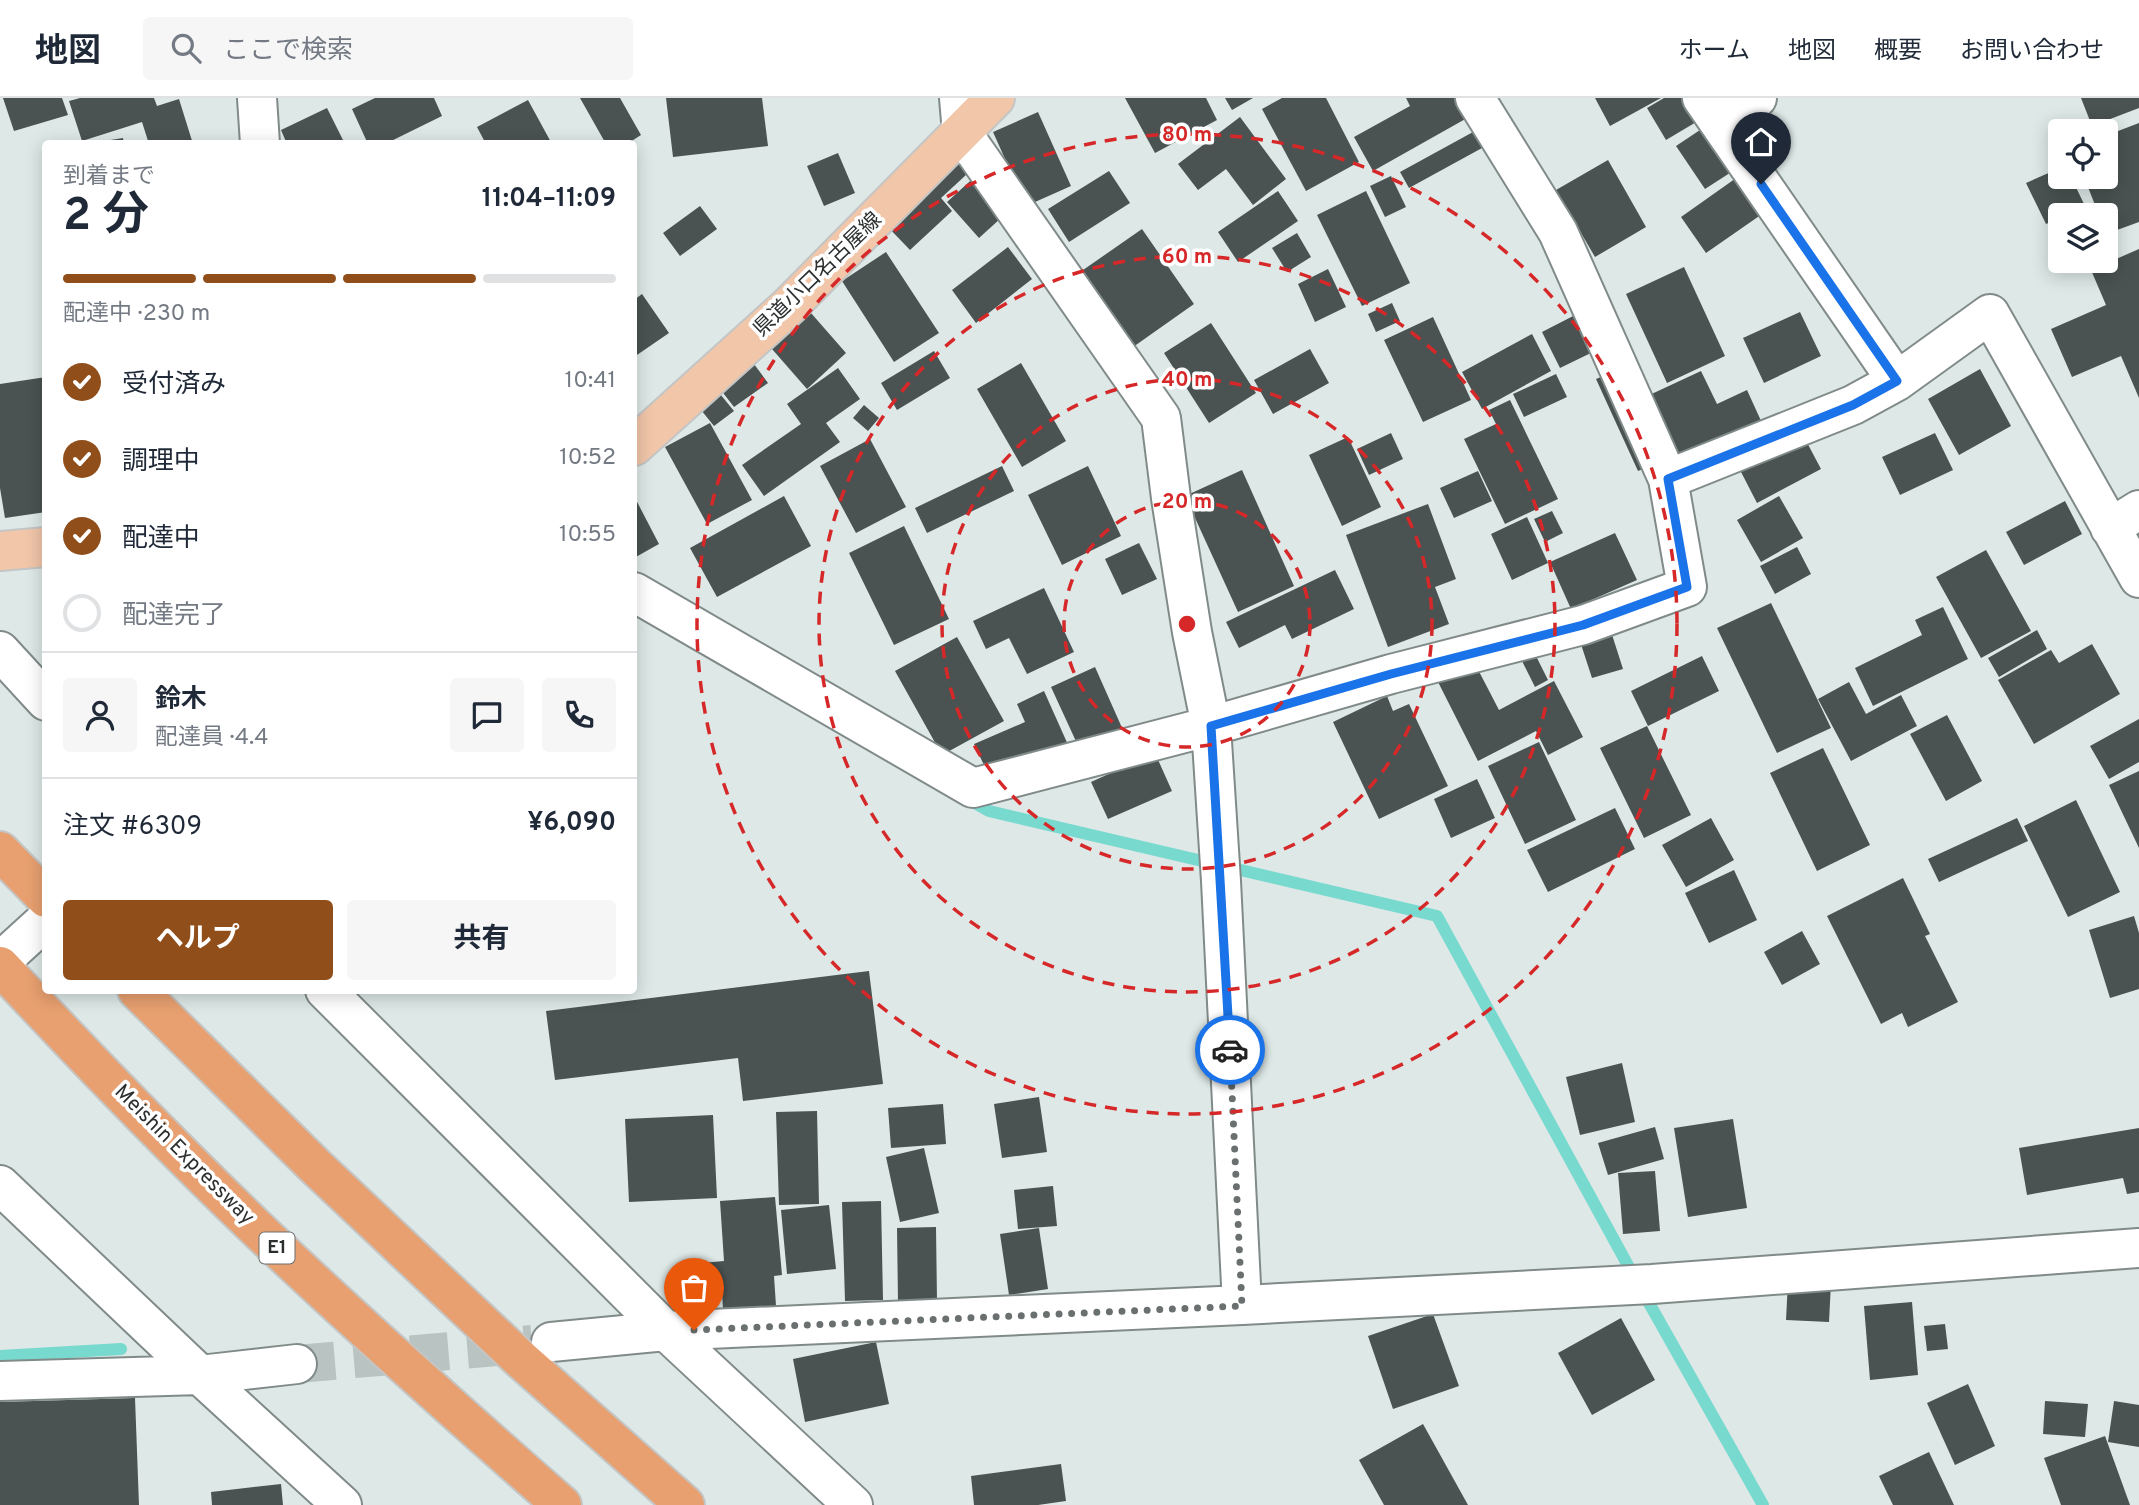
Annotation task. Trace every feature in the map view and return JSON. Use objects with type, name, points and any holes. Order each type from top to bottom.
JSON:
[{"type":"highway","points":[[0,851],[42,894]]},
{"type":"highway","name":"Meishin Expressway","points":[[3,967],[74,1045],[270,1241],[455,1412],[562,1505]]},
{"type":"highway","points":[[141,994],[314,1165],[518,1357],[685,1505]]},
{"type":"main road","name":"県道小口名古屋線","points":[[637,443],[789,306],[961,115],[995,98]]},
{"type":"main road","points":[[0,551],[42,547]]},
{"type":"street","points":[[257,98],[260,140]]},
{"type":"street","points":[[637,595],[973,788],[1211,726],[1391,674],[1583,625],[1687,587],[1668,479],[1558,232],[1475,98]]},
{"type":"street","points":[[1757,98],[1709,108],[1897,381]]},
{"type":"street","points":[[961,115],[1161,418],[1192,632],[1211,726],[1242,1306]]},
{"type":"street","points":[[1668,479],[1853,405],[1897,381],[1990,314],[2125,519],[2139,578]]},
{"type":"street","points":[[0,651],[42,697]]},
{"type":"street","points":[[3,967],[42,924]]},
{"type":"street","points":[[329,994],[666,1331],[853,1505]]},
{"type":"street","points":[[0,1185],[342,1505]]},
{"type":"street","points":[[551,1342],[666,1331],[1242,1306],[1652,1284],[2139,1248]]},
{"type":"street","points":[[0,1381],[200,1375],[297,1364]]},
{"type":"building","points":[[3,98],[62,98],[68,115],[14,131]]},
{"type":"building","points":[[80,98],[154,98],[157,106],[179,99],[192,140],[148,140],[142,122],[82,140],[69,101]]},
{"type":"building","points":[[375,98],[434,98],[442,116],[393,140],[366,140],[352,109]]},
{"type":"building","points":[[580,98],[620,98],[641,135],[633,140],[604,140]]},
{"type":"building","points":[[666,98],[762,98],[768,146],[673,157]]},
{"type":"building","points":[[1125,98],[1206,98],[1217,120],[1155,153]]},
{"type":"building","points":[[1225,98],[1253,98],[1232,110]]},
{"type":"building","points":[[1282,98],[1326,98],[1359,162],[1306,191],[1262,109]]},
{"type":"building","points":[[1406,98],[1467,98],[1476,113],[1373,171],[1354,137],[1410,106]]},
{"type":"building","points":[[1595,98],[1661,98],[1610,126]]},
{"type":"building","points":[[1664,98],[1691,98],[1703,118],[1666,140],[1647,108]]},
{"type":"building","points":[[2081,98],[2139,98],[2139,108],[2110,119],[2089,119]]},
{"type":"building","points":[[528,100],[550,140],[484,140],[477,127]]},
{"type":"building","points":[[327,108],[343,140],[285,140],[281,130]]},
{"type":"building","points":[[1038,112],[1071,186],[1026,206],[993,132]]},
{"type":"building","points":[[1240,117],[1286,179],[1253,205],[1226,169],[1198,190],[1178,164]]},
{"type":"building","points":[[2139,123],[2139,222],[2118,230],[2118,203],[2094,203],[2089,189],[2118,189],[2118,131]]},
{"type":"building","points":[[1706,126],[1736,169],[1705,189],[1676,146]]},
{"type":"building","points":[[1473,132],[1482,148],[1409,188],[1400,172]]},
{"type":"building","points":[[838,153],[855,193],[824,206],[807,166]]},
{"type":"building","points":[[1608,160],[1646,227],[1595,257],[1556,190]]},
{"type":"building","points":[[956,161],[967,174],[941,198],[952,211],[910,250],[886,225]]},
{"type":"building","points":[[1109,171],[1130,203],[1069,242],[1048,209]]},
{"type":"building","points":[[979,173],[1011,209],[979,238],[947,202]]},
{"type":"building","points":[[2048,173],[2048,189],[2077,189],[2084,203],[2048,203],[2046,224],[2026,183]]},
{"type":"building","points":[[1391,176],[1406,207],[1385,217],[1370,186]]},
{"type":"building","points":[[1739,176],[1765,212],[1706,253],[1681,217]]},
{"type":"building","points":[[1278,191],[1298,221],[1238,262],[1218,232]]},
{"type":"building","points":[[1366,191],[1410,283],[1362,306],[1317,215]]},
{"type":"building","points":[[700,206],[717,229],[680,256],[663,233]]},
{"type":"building","points":[[1142,229],[1194,304],[1126,352],[1073,277]]},
{"type":"building","points":[[1297,233],[1311,257],[1287,272],[1272,248]]},
{"type":"building","points":[[1008,247],[1032,279],[976,323],[952,290]]},
{"type":"building","points":[[2139,249],[2139,398],[2121,356],[2072,377],[2051,329],[2106,305],[2092,273],[2118,273],[2118,258]]},
{"type":"building","points":[[886,252],[939,333],[894,362],[842,281]]},
{"type":"building","points":[[1684,267],[1725,356],[1667,383],[1626,294]]},
{"type":"building","points":[[1328,269],[1346,307],[1315,322],[1298,284]]},
{"type":"building","points":[[642,294],[669,333],[637,355],[637,298]]},
{"type":"building","points":[[1392,303],[1400,321],[1376,332],[1368,314]]},
{"type":"building","points":[[1800,312],[1821,356],[1764,383],[1743,338]]},
{"type":"building","points":[[811,313],[846,353],[807,389],[772,349]]},
{"type":"building","points":[[1579,313],[1597,350],[1560,368],[1542,332]]},
{"type":"building","points":[[1433,317],[1471,400],[1423,422],[1384,340]]},
{"type":"building","points":[[1211,323],[1256,393],[1209,423],[1164,353]]},
{"type":"building","points":[[1532,334],[1551,371],[1482,409],[1462,372]]},
{"type":"building","points":[[1310,349],[1329,383],[1273,414],[1254,380]]},
{"type":"building","points":[[934,351],[950,378],[897,410],[881,383]]},
{"type":"building","points":[[751,360],[768,383],[734,407],[717,385]]},
{"type":"building","points":[[1021,363],[1066,441],[1022,467],[977,389]]},
{"type":"building","points":[[838,368],[860,399],[826,423],[840,442],[764,496],[742,465],[801,424],[787,404]]},
{"type":"building","points":[[1980,369],[2011,426],[1959,455],[1928,399]]},
{"type":"building","points":[[1701,371],[1717,404],[1747,390],[1762,423],[1674,464],[1643,398]]},
{"type":"building","points":[[1613,372],[1654,464],[1638,471],[1596,379]]},
{"type":"building","points":[[1556,374],[1567,397],[1524,417],[1513,394]]},
{"type":"building","points":[[42,378],[42,513],[5,518],[0,488],[0,384]]},
{"type":"building","points":[[716,389],[734,411],[714,426],[697,405]]},
{"type":"building","points":[[1510,400],[1558,499],[1505,524],[1464,439],[1496,424],[1489,410]]},
{"type":"building","points":[[864,405],[879,418],[868,431],[853,418]]},
{"type":"building","points":[[710,423],[752,500],[707,524],[665,447]]},
{"type":"building","points":[[1391,433],[1403,459],[1369,475],[1357,449]]},
{"type":"building","points":[[1935,433],[1953,470],[1900,495],[1882,457]]},
{"type":"building","points":[[1803,435],[1821,469],[1757,503],[1740,470]]},
{"type":"building","points":[[1348,437],[1381,507],[1342,526],[1309,455]]},
{"type":"building","points":[[870,439],[906,507],[856,533],[820,466]]},
{"type":"building","points":[[1002,466],[1014,491],[927,533],[915,508]]},
{"type":"building","points":[[1088,466],[1121,536],[1062,565],[1028,495]]},
{"type":"building","points":[[1242,470],[1294,586],[1238,612],[1185,496]]},
{"type":"building","points":[[1478,471],[1492,501],[1454,518],[1440,488]]},
{"type":"building","points":[[784,496],[811,546],[717,597],[690,548]]},
{"type":"building","points":[[1779,496],[1803,538],[1761,562],[1737,520]]},
{"type":"building","points":[[2065,501],[2082,534],[2024,565],[2006,532]]},
{"type":"building","points":[[637,502],[659,544],[637,556]]},
{"type":"building","points":[[1428,504],[1456,579],[1435,587],[1449,624],[1388,647],[1346,535]]},
{"type":"building","points":[[1552,511],[1563,533],[1545,542],[1534,519]]},
{"type":"building","points":[[1527,517],[1548,563],[1512,580],[1491,534]]},
{"type":"building","points":[[904,526],[949,619],[894,645],[849,553]]},
{"type":"building","points":[[1615,533],[1637,580],[1571,609],[1550,562]]},
{"type":"building","points":[[1139,543],[1157,579],[1122,595],[1105,559]]},
{"type":"building","points":[[1797,547],[1811,574],[1775,594],[1760,566]]},
{"type":"building","points":[[1986,550],[2031,631],[1981,658],[1936,577]]},
{"type":"building","points":[[1335,570],[1354,609],[1292,639],[1285,625],[1239,648],[1226,622]]},
{"type":"building","points":[[1044,588],[1074,652],[1027,674],[1009,638],[986,649],[973,621]]},
{"type":"building","points":[[1771,603],[1831,728],[1777,753],[1717,628]]},
{"type":"building","points":[[1943,607],[1968,659],[1873,706],[1855,668],[1922,635],[1915,620]]},
{"type":"building","points":[[1607,619],[1623,669],[1592,678],[1576,629]]},
{"type":"building","points":[[2037,630],[2047,649],[1999,677],[1988,658]]},
{"type":"building","points":[[957,637],[1004,721],[942,755],[895,671]]},
{"type":"building","points":[[2092,644],[2120,694],[2034,744],[1998,680],[2051,650],[2059,663]]},
{"type":"building","points":[[1535,654],[1548,680],[1535,687],[1522,661]]},
{"type":"building","points":[[1702,656],[1719,691],[1648,726],[1631,691]]},
{"type":"building","points":[[1472,658],[1499,710],[1554,681],[1583,737],[1548,755],[1536,731],[1478,761],[1435,676]]},
{"type":"building","points":[[1095,667],[1123,730],[1080,750],[1051,687]]},
{"type":"building","points":[[1849,682],[1866,714],[1901,695],[1917,726],[1851,761],[1818,699]]},
{"type":"building","points":[[1044,691],[1069,747],[992,782],[974,744],[1025,722],[1017,704]]},
{"type":"building","points":[[1387,696],[1393,711],[1409,704],[1448,786],[1379,819],[1333,722]]},
{"type":"building","points":[[1947,715],[1982,781],[1946,801],[1910,734]]},
{"type":"building","points":[[2139,719],[2139,762],[2109,779],[2090,746]]},
{"type":"building","points":[[1647,726],[1691,815],[1644,838],[1600,748]]},
{"type":"building","points":[[1539,742],[1576,820],[1525,844],[1488,766]]},
{"type":"building","points":[[1823,748],[1870,845],[1817,871],[1770,773]]},
{"type":"building","points":[[1155,753],[1172,791],[1108,819],[1091,782]]},
{"type":"building","points":[[2139,771],[2139,848],[2109,785]]},
{"type":"building","points":[[1477,779],[1495,818],[1451,838],[1434,799]]},
{"type":"building","points":[[2076,800],[2120,892],[2068,917],[2024,826]]},
{"type":"building","points":[[1615,808],[1635,849],[1548,892],[1527,850]]},
{"type":"building","points":[[1711,818],[1734,860],[1686,887],[1662,845]]},
{"type":"building","points":[[2017,818],[2028,841],[1939,882],[1928,859]]},
{"type":"building","points":[[1734,870],[1757,920],[1709,943],[1685,893]]},
{"type":"building","points":[[1903,878],[1930,934],[1925,936],[1958,1002],[1908,1027],[1902,1013],[1881,1024],[1827,916]]},
{"type":"building","points":[[2134,916],[2139,933],[2139,989],[2110,998],[2089,930]]},
{"type":"building","points":[[1802,931],[1820,964],[1782,985],[1764,952]]},
{"type":"building","points":[[869,971],[883,1084],[743,1101],[738,1058],[555,1080],[546,1011]]},
{"type":"building","points":[[1622,1063],[1635,1122],[1580,1135],[1566,1077]]},
{"type":"building","points":[[1039,1097],[1047,1152],[1002,1158],[994,1104]]},
{"type":"building","points":[[943,1104],[946,1144],[891,1148],[888,1108]]},
{"type":"building","points":[[817,1111],[819,1204],[779,1205],[776,1112]]},
{"type":"building","points":[[713,1115],[717,1198],[629,1202],[625,1119]]},
{"type":"building","points":[[1733,1119],[1747,1208],[1688,1217],[1674,1128]]},
{"type":"building","points":[[1655,1127],[1664,1159],[1608,1175],[1598,1143]]},
{"type":"building","points":[[2139,1128],[2139,1192],[2127,1194],[2123,1178],[2027,1195],[2019,1148]]},
{"type":"building","points":[[924,1148],[939,1213],[900,1222],[886,1157]]},
{"type":"building","points":[[1655,1171],[1660,1231],[1623,1234],[1618,1173]]},
{"type":"building","points":[[1053,1186],[1057,1226],[1018,1229],[1014,1190]]},
{"type":"building","points":[[775,1197],[782,1275],[774,1276],[776,1306],[723,1310],[722,1292],[693,1294],[690,1264],[724,1261],[720,1201]]},
{"type":"building","points":[[881,1201],[883,1300],[845,1301],[842,1202]]},
{"type":"building","points":[[829,1205],[836,1269],[787,1274],[781,1210]]},
{"type":"building","points":[[936,1227],[937,1301],[898,1302],[897,1228]]},
{"type":"building","points":[[1039,1228],[1048,1289],[1009,1295],[1000,1234]]},
{"type":"building","points":[[1788,1281],[1831,1283],[1829,1322],[1786,1320]]},
{"type":"building","points":[[1912,1302],[1918,1375],[1870,1380],[1864,1306]]},
{"type":"building","points":[[1433,1314],[1459,1386],[1393,1409],[1368,1336]]},
{"type":"building","points":[[1621,1318],[1655,1380],[1592,1415],[1558,1353]]},
{"type":"building","points":[[1945,1324],[1948,1349],[1927,1351],[1924,1326]]},
{"type":"building","points":[[876,1342],[889,1404],[805,1422],[793,1359]]},
{"type":"building","points":[[1968,1384],[1995,1446],[1955,1465],[1927,1403]]},
{"type":"building","points":[[135,1398],[139,1505],[0,1505],[0,1402]]},
{"type":"building","points":[[2045,1401],[2088,1404],[2085,1437],[2043,1434]]},
{"type":"building","points":[[2114,1401],[2139,1405],[2139,1447],[2108,1442]]},
{"type":"building","points":[[1423,1424],[1468,1505],[1384,1505],[1359,1460]]},
{"type":"building","points":[[2105,1436],[2130,1505],[2061,1505],[2044,1458]]},
{"type":"building","points":[[1929,1452],[1954,1505],[1893,1505],[1879,1476]]},
{"type":"building","points":[[1061,1464],[1066,1501],[1038,1505],[974,1505],[971,1476]]},
{"type":"building","points":[[281,1484],[283,1505],[212,1505],[211,1492]]},
{"type":"waterway","points":[[966,798],[989,811],[1437,916],[1631,1271],[1763,1505]]},
{"type":"waterway","points":[[0,1356],[121,1349]]},
{"type":"tunnel","points":[[297,1364],[532,1344]]},
{"type":"way so far","points":[[694,1330],[1242,1306],[1230,1050]]},
{"type":"route","points":[[1230,1050],[1211,726],[1391,674],[1583,625],[1687,587],[1668,479],[1853,405],[1897,381],[1761,184]]}]
